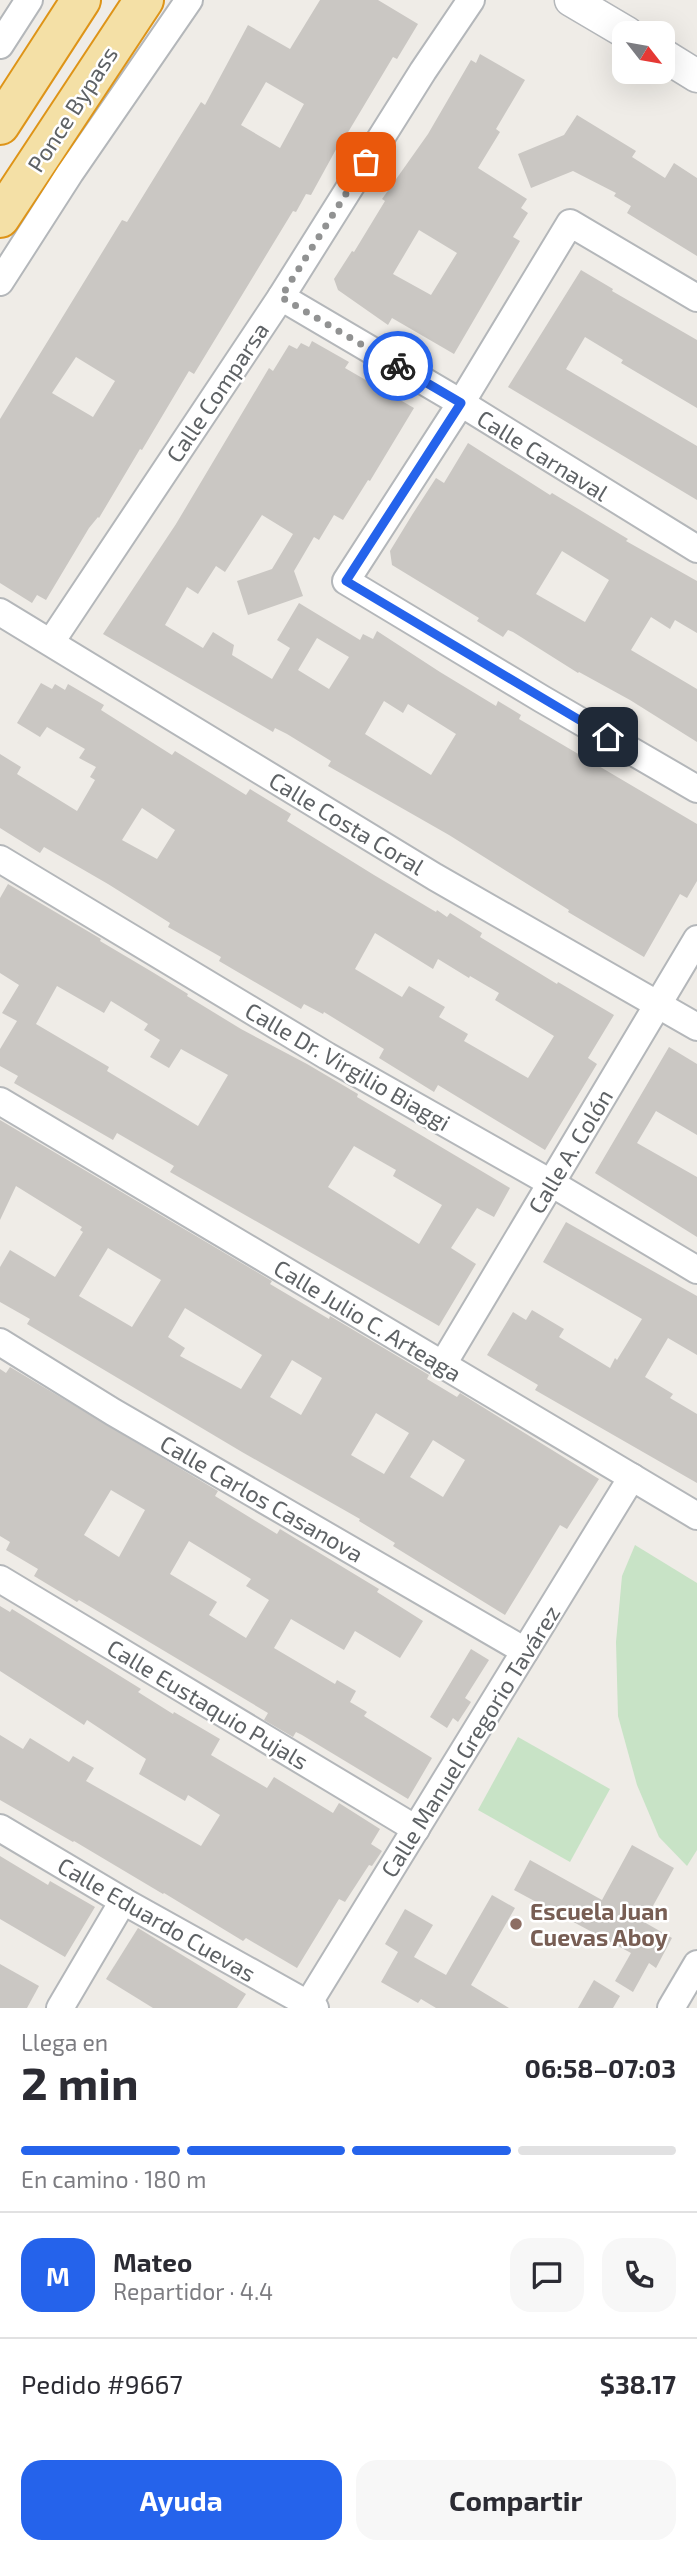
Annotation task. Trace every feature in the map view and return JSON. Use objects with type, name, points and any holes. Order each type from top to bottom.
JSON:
[{"type":"highway","points":[[0,125],[81,0]]},
{"type":"highway","name":"Ponce Bypass","points":[[0,218],[144,0]]},
{"type":"street","points":[[0,45],[29,0]]},
{"type":"street","points":[[0,282],[70,173],[189,0]]},
{"type":"street","name":"Calle Comparsa","points":[[51,642],[281,297],[423,71],[471,0]]},
{"type":"street","points":[[571,0],[612,24]]},
{"type":"street","points":[[676,63],[697,76]]},
{"type":"street","points":[[697,298],[569,223],[461,403],[346,581],[697,789]]},
{"type":"street","name":"Calle Carnaval","points":[[281,297],[461,403],[697,549]]},
{"type":"street","name":"Calle Costa Coral","points":[[0,612],[435,877],[697,1027]]},
{"type":"street","name":"Calle Dr. Virgilio Biaggi","points":[[0,859],[327,1056],[551,1183],[697,1270]]},
{"type":"street","name":"Calle A. Colón","points":[[443,1364],[697,939]]},
{"type":"street","name":"Calle Julio C. Arteaga","points":[[0,1101],[697,1516]]},
{"type":"street","name":"Calle Carlos Casanova","points":[[0,1342],[113,1412],[525,1651]]},
{"type":"street","name":"Calle Manuel Gregorio Tavárez","points":[[311,2006],[632,1477]]},
{"type":"street","name":"Calle Eustaquio Pujals","points":[[0,1579],[416,1829]]},
{"type":"street","name":"Calle Eduardo Cuevas","points":[[0,1828],[123,1901],[311,2006]]},
{"type":"street","points":[[60,2008],[123,1901]]},
{"type":"street","points":[[684,1997],[697,1964]]},
{"type":"green space","points":[[635,1545],[697,1583],[697,1850],[687,1866],[659,1837],[637,1785],[618,1716],[616,1642],[622,1576]]},
{"type":"green space","points":[[518,1737],[610,1789],[570,1862],[478,1810]]},
{"type":"building","points":[[320,0],[378,0],[418,24],[397,59],[393,57],[347,134],[345,133],[311,195],[306,194],[296,212],[293,211],[194,374],[189,371],[46,600],[37,595],[32,603],[0,583],[0,419],[122,220],[127,222],[201,102],[205,105],[248,25],[290,49]],"holes":[[[266,82],[304,104],[280,148],[241,125]],[[76,357],[115,381],[93,417],[52,393]]]},
{"type":"building","points":[[480,54],[525,80],[496,129],[500,132],[478,168],[527,199],[521,208],[528,213],[513,237],[520,241],[454,354],[392,318],[388,325],[338,290],[334,279],[385,201],[382,199],[428,134],[471,60],[476,63]],"holes":[[[419,230],[457,253],[431,295],[393,274]]]},
{"type":"building","points":[[577,115],[636,151],[632,157],[665,178],[674,163],[697,178],[697,256],[627,213],[631,206],[614,196],[616,193],[573,171],[531,188],[518,154],[564,135]]},
{"type":"building","points":[[581,270],[697,340],[697,408],[621,363],[623,360],[585,337],[566,369],[697,446],[697,500],[508,387]]},
{"type":"building","points":[[312,341],[349,362],[345,368],[414,408],[343,520],[334,515],[319,540],[314,537],[294,571],[303,596],[248,615],[237,581],[272,569],[293,534],[262,515],[225,572],[216,566],[198,594],[187,587],[165,625],[203,648],[213,632],[234,645],[232,655],[272,679],[290,648],[277,640],[299,603],[360,640],[363,634],[373,639],[377,631],[496,706],[498,701],[521,715],[519,719],[697,824],[697,881],[687,898],[680,894],[644,957],[568,912],[569,910],[449,835],[328,766],[331,761],[287,734],[275,728],[273,732],[103,634],[176,524],[269,368],[273,371],[289,345],[297,349],[301,343],[309,347]],"holes":[[[317,638],[349,657],[329,689],[298,670]],[[384,701],[403,713],[408,704],[456,734],[431,775],[365,734]]]},
{"type":"building","points":[[468,443],[550,495],[552,493],[628,539],[626,541],[697,581],[697,633],[675,620],[670,629],[651,617],[631,650],[697,689],[697,742],[513,632],[508,630],[503,637],[477,621],[479,618],[392,565],[390,551],[412,515],[436,478],[444,483]],"holes":[[[562,551],[609,580],[585,622],[536,594]]]},
{"type":"building","points":[[41,683],[52,689],[55,684],[65,690],[68,684],[104,705],[101,710],[172,755],[175,751],[246,795],[250,789],[291,814],[287,821],[436,912],[437,910],[447,917],[450,913],[482,933],[480,937],[614,1015],[588,1058],[597,1064],[545,1150],[438,1085],[434,1092],[379,1058],[384,1049],[324,1012],[323,1014],[304,1004],[301,1009],[219,961],[221,957],[168,927],[170,923],[108,884],[44,847],[40,853],[0,828],[0,754],[21,767],[17,774],[77,811],[95,780],[90,777],[96,767],[79,758],[85,749],[47,727],[40,737],[17,723]],"holes":[[[142,808],[175,830],[157,859],[122,840]],[[375,933],[433,969],[438,959],[469,978],[470,976],[499,993],[495,1000],[554,1036],[528,1078],[464,1041],[468,1034],[439,1017],[445,1007],[409,986],[402,997],[355,969]]]},
{"type":"building","points":[[8,884],[101,939],[100,941],[241,1029],[358,1094],[357,1097],[510,1188],[494,1217],[477,1208],[451,1248],[476,1264],[439,1326],[170,1172],[174,1166],[117,1133],[113,1140],[14,1083],[18,1076],[0,1066],[0,1049],[17,1021],[2,1013],[19,985],[0,973],[0,898]],"holes":[[[57,986],[104,1013],[111,1001],[148,1024],[144,1030],[160,1040],[150,1057],[169,1068],[181,1049],[228,1075],[198,1126],[107,1071],[109,1067],[36,1024]],[[354,1146],[396,1170],[393,1176],[442,1205],[419,1244],[328,1187]]]},
{"type":"building","points":[[669,1047],[697,1064],[697,1135],[656,1111],[637,1143],[697,1177],[697,1237],[595,1173]]},
{"type":"building","points":[[0,1120],[272,1281],[270,1284],[429,1375],[427,1379],[457,1397],[460,1393],[599,1479],[567,1529],[560,1525],[505,1615],[393,1546],[395,1543],[359,1521],[360,1519],[27,1324],[30,1319],[0,1302],[0,1267],[10,1250],[55,1277],[83,1232],[80,1230],[82,1227],[16,1186],[0,1220]],"holes":[[[108,1248],[161,1280],[132,1327],[79,1296]],[[185,1308],[262,1355],[241,1389],[180,1356],[185,1348],[168,1337]],[[292,1360],[322,1378],[301,1415],[270,1397]],[[376,1413],[409,1433],[384,1474],[351,1455]],[[433,1440],[465,1460],[443,1497],[410,1477]]]},
{"type":"building","points":[[566,1222],[697,1296],[697,1355],[668,1338],[645,1377],[673,1394],[670,1398],[697,1414],[697,1483],[535,1390],[538,1385],[487,1355],[513,1312],[526,1320],[532,1310],[564,1329],[559,1337],[610,1368],[642,1319],[543,1262]]},
{"type":"building","points":[[10,1367],[218,1491],[215,1496],[277,1534],[280,1529],[379,1589],[377,1592],[423,1621],[400,1658],[355,1631],[344,1650],[291,1619],[274,1648],[335,1684],[337,1680],[356,1691],[350,1702],[367,1712],[364,1716],[432,1758],[408,1799],[302,1735],[296,1732],[293,1737],[264,1720],[268,1713],[34,1576],[38,1569],[6,1550],[10,1542],[0,1536],[0,1369],[6,1373]],"holes":[[[111,1490],[145,1510],[119,1557],[84,1535]],[[189,1541],[251,1579],[246,1586],[269,1600],[246,1638],[209,1615],[217,1602],[170,1574]]]},
{"type":"building","points":[[0,1606],[10,1612],[12,1609],[141,1689],[138,1692],[173,1714],[174,1712],[220,1739],[211,1755],[267,1788],[274,1777],[333,1813],[339,1803],[380,1829],[371,1844],[382,1851],[372,1866],[369,1865],[345,1902],[339,1899],[297,1968],[246,1938],[243,1941],[0,1800],[0,1735],[23,1749],[30,1738],[69,1762],[73,1756],[94,1768],[86,1781],[201,1846],[220,1815],[188,1795],[185,1801],[139,1774],[146,1759],[87,1720],[84,1725],[0,1671]]},
{"type":"building","points":[[471,1649],[489,1660],[465,1698],[471,1702],[458,1722],[453,1718],[447,1728],[430,1717]]},
{"type":"building","points":[[632,1845],[674,1868],[644,1922],[672,1938],[656,1968],[649,1963],[633,1992],[615,1981],[631,1953],[514,1890],[530,1860],[602,1900]]},
{"type":"building","points":[[0,1856],[48,1885],[50,1881],[95,1907],[65,1957],[0,1919]]},
{"type":"building","points":[[492,1895],[515,1908],[471,1985],[509,2008],[436,2008],[421,1999],[418,2003],[381,1982],[398,1952],[385,1944],[405,1909],[433,1925],[414,1957],[446,1975]]},
{"type":"building","points":[[138,1928],[246,1994],[237,2008],[153,2008],[106,1979]]},
{"type":"building","points":[[0,1964],[39,1986],[27,2008],[0,2008]]},
{"type":"building","points":[[594,1980],[620,1996],[613,2008],[578,2008]]},
{"type":"way so far","points":[[366,162],[281,297],[398,366]]},
{"type":"place","name":"Escuela Juan Cuevas Aboy","points":[[516,1924]]},
{"type":"route","points":[[398,366],[461,403],[346,581],[608,737]]}]
